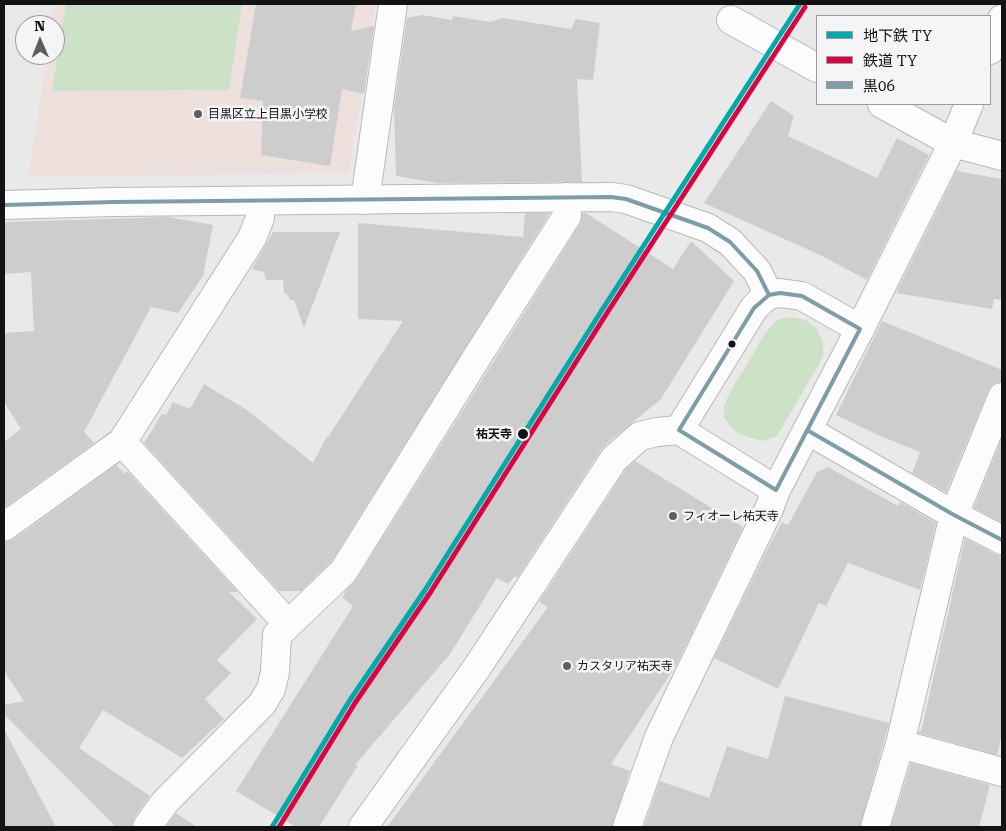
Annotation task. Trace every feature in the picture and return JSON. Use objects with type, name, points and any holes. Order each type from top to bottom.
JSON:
[{"type":"street","points":[[365,200],[393,4]]},
{"type":"street","points":[[991,47],[1002,18]]},
{"type":"street","points":[[730,20],[816,67]]},
{"type":"street","points":[[884,105],[953,143],[1002,156]]},
{"type":"street","points":[[627,827],[659,737],[769,509],[776,490],[860,329],[953,143],[969,105]]},
{"type":"street","points":[[147,827],[165,802],[262,704],[272,688],[277,635],[343,572],[567,216],[566,197]]},
{"type":"street","points":[[4,205],[114,202],[611,197],[626,199],[708,228],[730,242],[757,271],[770,295]]},
{"type":"street","points":[[4,527],[122,442],[252,238],[260,218],[261,202]]},
{"type":"street","points":[[679,430],[754,308],[770,295],[780,293],[802,296],[860,329]]},
{"type":"street","points":[[875,827],[900,744],[954,516],[1002,398]]},
{"type":"street","points":[[364,827],[478,666],[614,459],[640,436],[679,430],[776,490]]},
{"type":"street","points":[[807,430],[954,516],[1002,540]]},
{"type":"street","points":[[122,442],[288,624]]},
{"type":"street","points":[[900,744],[1002,772]]},
{"type":"shaded area","name":"目黒区立上目黒小学校","points":[[54,4],[376,4],[349,173],[28,177],[45,65],[65,65],[65,15],[52,15]]},
{"type":"green space","points":[[66,4],[242,4],[229,90],[52,91],[56,65],[65,65],[64,15]]},
{"type":"green space","points":[[790,317],[806,320],[817,329],[822,340],[824,354],[777,436],[764,441],[751,438],[738,433],[730,426],[724,417],[724,406],[729,394],[768,329],[777,320]]},
{"type":"building","points":[[256,4],[356,4],[351,31],[374,26],[364,94],[342,89],[330,166],[261,155],[263,101],[240,98]]},
{"type":"building","points":[[422,15],[452,20],[453,16],[491,22],[503,18],[571,29],[576,19],[600,23],[593,80],[577,79],[582,182],[438,183],[396,176],[394,108],[407,18]]},
{"type":"building","points":[[771,101],[794,116],[788,136],[877,178],[897,138],[929,155],[867,280],[820,255],[704,203]]},
{"type":"building","points":[[957,170],[1002,179],[1002,300],[994,299],[992,309],[896,293]]},
{"type":"building","points":[[525,213],[550,213],[331,562],[301,591],[279,591],[144,443],[162,414],[166,415],[173,402],[190,409],[204,384],[247,410],[313,463],[327,436],[403,321],[358,319],[358,223],[523,237]]},
{"type":"building","points":[[582,213],[586,213],[673,269],[691,241],[734,281],[661,399],[601,450],[517,578],[515,576],[508,584],[497,578],[450,654],[355,765],[358,765],[319,827],[296,827],[236,791],[353,606],[343,598],[345,591],[356,580],[580,224]]},
{"type":"building","points":[[168,217],[213,225],[203,276],[178,313],[151,307],[84,432],[94,443],[4,508],[4,442],[21,429],[4,402],[4,333],[34,331],[31,272],[4,274],[4,222]]},
{"type":"building","points":[[273,232],[340,232],[304,328],[294,300],[290,300],[288,295],[284,293],[283,280],[266,280],[264,272],[252,269]]},
{"type":"building","points":[[882,321],[1002,370],[1002,382],[993,384],[988,391],[946,492],[912,473],[920,452],[836,415]]},
{"type":"building","points":[[1002,438],[1002,523],[974,508]]},
{"type":"building","points":[[635,461],[743,527],[677,664],[611,764],[630,771],[612,827],[387,827],[548,607],[539,602],[626,469]]},
{"type":"building","points":[[116,465],[125,474],[127,471],[238,592],[229,592],[257,619],[217,660],[231,673],[205,699],[224,719],[182,758],[103,710],[79,748],[150,796],[134,818],[132,827],[116,827],[4,714],[4,705],[24,701],[4,671],[4,542],[13,540]]},
{"type":"building","points":[[828,467],[898,506],[900,502],[936,523],[920,590],[848,563],[826,606],[819,603],[778,689],[714,658],[782,522],[788,525],[817,472]]},
{"type":"building","points":[[965,538],[1002,556],[1002,735],[997,755],[919,733],[919,731],[921,732]]},
{"type":"building","points":[[785,696],[889,723],[860,827],[644,827],[660,781],[709,798],[727,746],[768,759]]},
{"type":"building","points":[[4,729],[56,827],[4,827]]},
{"type":"building","points":[[911,763],[990,785],[979,827],[891,827]]},
{"type":"building","points":[[176,813],[197,827],[166,827]]},
{"type":"metro line","name":"TY","points":[[272,827],[350,700],[425,590],[602,310],[800,4]]},
{"type":"rail line","name":"TY","points":[[279,827],[355,703],[430,593],[607,313],[805,7]]},
{"type":"transit line","name":"黒06","points":[[4,205],[114,202],[611,197],[626,199],[708,228],[730,242],[757,271],[769,295]]},
{"type":"transit line","name":"黒06","points":[[780,293],[802,296],[860,329],[776,490],[679,430],[754,308],[769,295],[780,293]]},
{"type":"transit line","name":"黒06","points":[[807,430],[954,515],[1002,540]]},
{"type":"place","name":"目黒区立上目黒小学校","points":[[198,114]]},
{"type":"place","name":"祐天寺","points":[[523,434]]},
{"type":"place","name":"フィオーレ祐天寺","points":[[673,516]]},
{"type":"place","name":"カスタリア祐天寺","points":[[567,666]]}]
